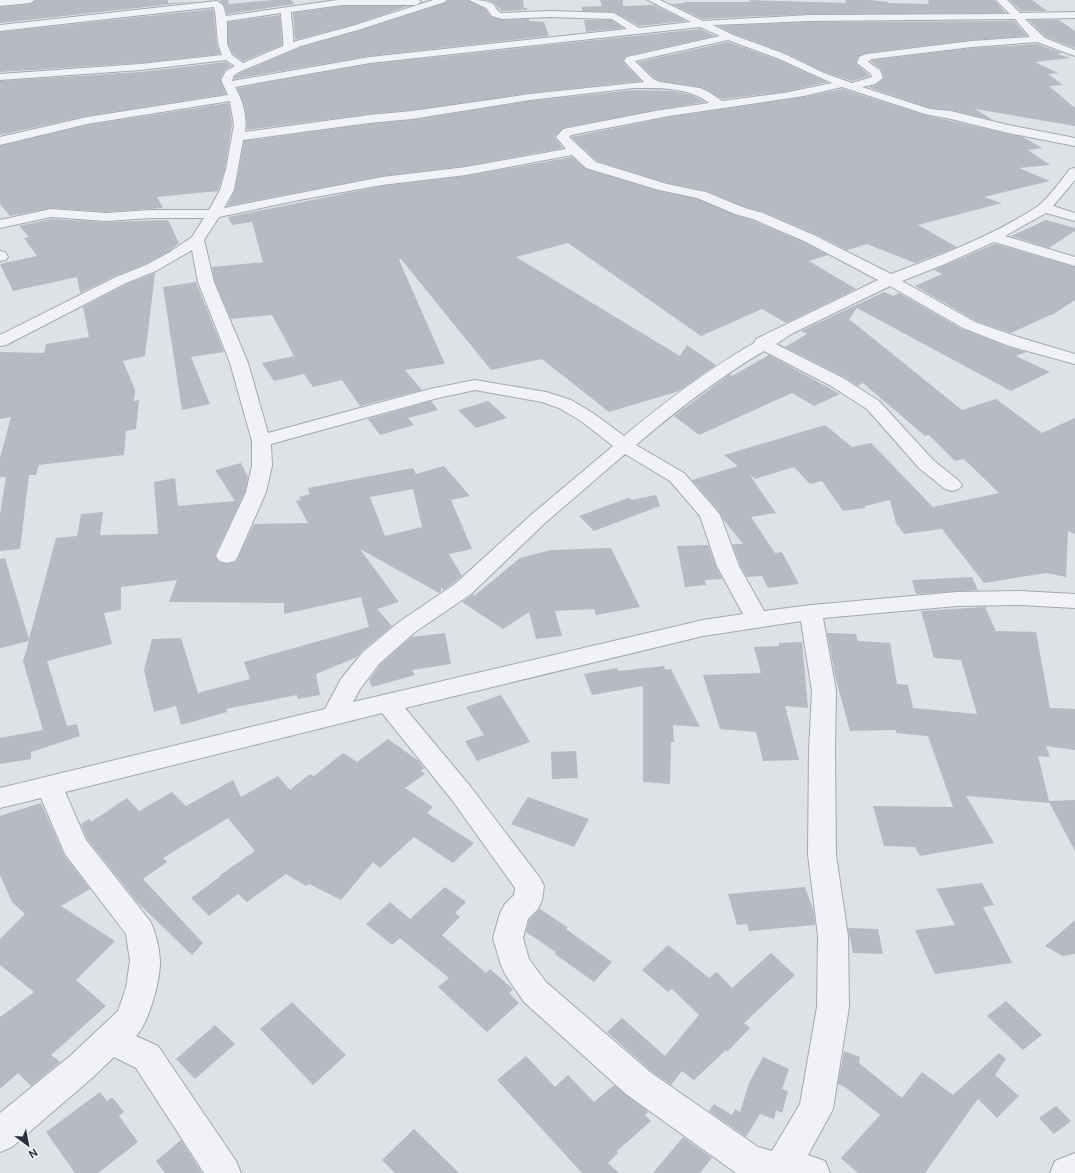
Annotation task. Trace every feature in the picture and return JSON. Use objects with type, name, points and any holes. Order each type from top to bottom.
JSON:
[{"type":"street","points":[[0,3],[30,0]]},
{"type":"street","points":[[222,19],[362,0],[439,1]]},
{"type":"street","points":[[474,0],[489,6],[495,14],[502,16],[550,14],[614,16],[637,31]]},
{"type":"street","points":[[653,0],[699,24],[729,37],[781,56],[847,86],[929,112],[951,115],[1075,142]]},
{"type":"street","points":[[1001,0],[1008,5],[1039,39],[1075,53]]},
{"type":"street","points":[[0,341],[121,280],[157,265],[197,240],[214,214],[227,190],[240,126],[239,112],[235,97],[226,80],[230,73],[242,66],[288,48],[439,1]]},
{"type":"street","points":[[0,28],[217,2],[222,19],[222,44],[228,57],[242,66]]},
{"type":"street","points":[[808,6],[809,18]]},
{"type":"street","points":[[286,10],[286,22],[289,32],[288,48]]},
{"type":"street","points":[[228,84],[370,60],[740,20],[1075,15]]},
{"type":"street","points":[[657,86],[649,81],[629,61],[631,59],[729,37]]},
{"type":"street","points":[[1039,39],[965,45],[870,56],[863,59],[862,63],[876,72],[878,78],[871,82],[796,95],[683,110],[567,132],[562,139],[583,160],[601,169],[664,187],[701,195],[740,211],[758,216],[787,228],[890,280],[969,325],[1015,342],[1075,359]]},
{"type":"street","points":[[0,77],[140,67],[228,57]]},
{"type":"street","points":[[237,137],[369,119],[412,115],[530,97],[634,85],[696,90],[705,94],[719,105]]},
{"type":"street","points":[[0,141],[60,126],[92,120],[235,97]]},
{"type":"street","points":[[0,224],[51,213],[106,218],[151,214],[214,214],[382,181],[466,171],[574,151]]},
{"type":"street","points":[[333,717],[350,685],[371,658],[407,627],[463,589],[538,519],[673,404],[762,343],[890,280],[940,261],[993,237],[1044,208],[1075,172]]},
{"type":"street","points":[[1044,208],[1075,217]]},
{"type":"street","points":[[993,237],[1075,262]]},
{"type":"street","points":[[197,240],[206,282],[239,364],[261,441],[262,466],[256,492],[227,556]]},
{"type":"street","points":[[762,343],[837,382],[873,406],[926,464],[952,485]]},
{"type":"street","points":[[261,441],[436,392],[475,385],[546,397],[565,404],[625,446],[676,477],[710,515],[728,566],[757,619]]},
{"type":"street","points":[[0,798],[387,703],[703,628],[812,612],[957,599],[1020,598],[1075,601]]},
{"type":"street","points":[[779,1172],[816,1109],[833,1007],[833,936],[822,855],[824,691],[812,612]]},
{"type":"street","points":[[387,703],[461,793],[530,886],[528,900],[515,913],[508,938],[516,965],[534,992],[638,1083],[750,1162],[779,1172],[813,1173]]},
{"type":"street","points":[[0,1135],[112,1040],[131,1020],[141,988],[145,961],[140,930],[75,846],[50,785]]},
{"type":"street","points":[[112,1040],[147,1057],[224,1173]]},
{"type":"street","points":[[1067,1173],[1075,1170]]},
{"type":"building","points":[[36,0],[168,0],[168,3],[200,1],[0,23],[0,7],[30,4]]},
{"type":"building","points":[[219,0],[228,0],[229,4],[272,0],[291,0],[295,4],[227,14],[224,5]]},
{"type":"building","points":[[448,0],[468,0],[485,9],[492,17],[502,20],[529,19],[529,21],[544,22],[549,36],[370,56],[234,79],[235,76],[240,73],[301,47],[358,31],[445,3]]},
{"type":"building","points":[[487,0],[523,0],[524,8],[527,8],[527,10],[502,11],[494,3]]},
{"type":"building","points":[[600,0],[623,0],[623,6],[654,5],[686,21],[639,26],[614,12],[582,11],[582,7],[602,6]]},
{"type":"building","points":[[750,0],[846,3],[845,0],[870,0],[888,3],[929,4],[928,0],[994,0],[1006,13],[809,14],[703,19],[671,4],[684,2],[750,2]]},
{"type":"building","points":[[1009,0],[1032,0],[1047,11],[1021,11]]},
{"type":"building","points":[[342,6],[408,6],[352,25],[295,40],[293,13]]},
{"type":"building","points":[[213,9],[217,43],[220,54],[140,63],[0,72],[0,32]]},
{"type":"building","points":[[280,15],[282,45],[243,61],[233,54],[228,44],[228,22]]},
{"type":"building","points":[[584,20],[612,20],[623,28],[586,32]]},
{"type":"building","points":[[1029,20],[1059,20],[1075,31],[1075,48],[1046,37]]},
{"type":"building","points":[[1014,21],[1027,36],[972,40],[865,53],[858,57],[856,63],[870,76],[852,81],[825,72],[786,53],[734,34],[719,26],[809,22]]},
{"type":"building","points":[[700,29],[715,36],[626,56],[623,62],[641,81],[530,93],[412,110],[369,114],[247,130],[245,108],[237,88],[370,64]]},
{"type":"building","points":[[728,42],[776,59],[827,82],[784,92],[722,99],[701,87],[660,81],[654,78],[638,62]]},
{"type":"building","points":[[1037,44],[1062,53],[1057,54],[1070,58],[1035,62],[1058,73],[1048,74],[1063,85],[1049,86],[1075,108],[1075,126],[975,109],[993,120],[951,110],[930,108],[868,87],[876,85],[884,78],[881,69],[871,62],[873,60],[972,48]]},
{"type":"building","points":[[226,62],[232,66],[225,70],[220,79],[226,94],[87,116],[0,135],[0,81],[140,72]]},
{"type":"building","points":[[842,89],[925,115],[1023,137],[1042,148],[1028,150],[1050,165],[1019,168],[1050,181],[984,197],[1002,203],[918,225],[957,247],[915,263],[867,244],[847,250],[815,234],[764,212],[745,207],[707,191],[667,183],[597,161],[571,137],[669,117],[804,97]]},
{"type":"building","points":[[634,90],[673,91],[692,95],[705,102],[563,128],[554,137],[563,148],[466,166],[382,176],[227,206],[235,190],[244,141],[369,124],[412,120],[530,101]]},
{"type":"building","points":[[229,103],[232,125],[225,169],[218,191],[157,197],[163,208],[106,212],[51,208],[10,216],[0,204],[0,146],[87,125]]},
{"type":"building","points":[[572,157],[586,169],[659,191],[697,199],[735,215],[752,220],[803,242],[828,255],[809,261],[856,289],[786,323],[762,309],[701,336],[568,243],[516,257],[680,356],[687,345],[716,365],[679,391],[609,412],[542,359],[491,370],[401,259],[399,260],[445,364],[405,370],[422,390],[360,406],[342,380],[313,387],[304,374],[274,381],[262,363],[294,356],[272,315],[231,319],[215,282],[212,267],[263,262],[252,222],[232,225],[228,217],[382,186],[466,176]]},
{"type":"building","points":[[51,219],[106,222],[168,220],[179,243],[168,252],[145,264],[115,276],[80,293],[77,277],[13,291],[0,264],[37,256],[24,238],[29,237],[19,226]]},
{"type":"building","points":[[1046,220],[1075,228],[1075,231],[1049,248],[1011,236]]},
{"type":"building","points":[[995,244],[1075,267],[1075,300],[1052,315],[1011,333],[976,321],[915,286],[942,274],[934,270]]},
{"type":"building","points":[[155,273],[145,356],[123,361],[135,390],[134,401],[139,400],[136,429],[126,431],[124,455],[39,465],[36,475],[29,475],[20,549],[0,551],[0,515],[6,477],[0,477],[0,458],[11,417],[0,419],[0,352],[44,353],[46,344],[89,337],[83,307],[127,284]]},
{"type":"building","points":[[196,282],[224,352],[191,357],[210,404],[182,410],[163,287]]},
{"type":"building","points":[[884,292],[893,296],[899,293],[962,329],[1008,347],[1026,352],[1016,356],[1050,372],[1011,391],[857,308],[849,319],[962,410],[996,399],[1042,433],[1075,418],[1075,534],[1068,531],[1066,577],[1046,573],[984,583],[942,529],[904,534],[896,523],[890,500],[865,506],[865,508],[843,511],[822,481],[810,484],[794,467],[755,479],[749,474],[776,513],[751,517],[775,553],[782,552],[799,584],[768,588],[762,576],[747,577],[740,565],[732,544],[743,544],[723,519],[718,510],[692,480],[738,466],[724,455],[825,425],[852,447],[871,443],[933,507],[999,493],[964,459],[955,461],[929,435],[925,436],[863,383],[858,386],[844,377],[785,347],[807,334],[801,331]]},
{"type":"building","points":[[769,355],[840,394],[814,406],[792,393],[699,435],[674,416],[730,374],[732,376]]},
{"type":"building","points":[[431,401],[438,410],[408,418],[414,425],[380,435],[368,419]]},
{"type":"building","points":[[488,401],[507,418],[476,428],[458,410]]},
{"type":"building","points":[[241,463],[248,477],[245,492],[215,555],[219,562],[227,564],[236,562],[254,524],[308,523],[296,501],[301,500],[299,497],[310,494],[308,488],[413,468],[416,474],[444,466],[470,496],[451,500],[472,549],[449,554],[462,576],[444,590],[441,587],[441,592],[439,593],[360,549],[399,602],[377,609],[392,626],[357,657],[316,674],[320,695],[298,699],[297,695],[226,709],[227,712],[181,725],[176,706],[154,712],[144,670],[152,639],[181,638],[198,693],[250,679],[244,662],[369,627],[361,597],[284,614],[284,603],[169,602],[177,580],[121,587],[121,610],[104,613],[112,644],[47,661],[67,726],[77,724],[80,736],[31,752],[31,759],[0,764],[0,738],[43,730],[23,661],[29,641],[0,648],[0,559],[5,558],[29,639],[56,538],[77,536],[81,514],[103,512],[100,535],[158,534],[154,482],[175,478],[178,506],[235,501],[215,470]],"holes":[[[413,489],[422,527],[385,536],[370,497]]]},
{"type":"building","points":[[656,495],[660,506],[594,531],[579,516],[628,498],[632,500]]},
{"type":"building","points":[[708,545],[722,579],[705,580],[706,585],[685,587],[677,546]]},
{"type":"building","points":[[611,548],[640,607],[596,615],[594,609],[555,611],[562,636],[536,639],[529,612],[503,629],[462,602],[473,594],[474,596],[520,558],[551,550]]},
{"type":"building","points":[[972,577],[978,590],[916,594],[912,580]]},
{"type":"building","points":[[985,607],[996,631],[1036,632],[1050,708],[1075,709],[1075,750],[1046,746],[1050,757],[1038,756],[1049,801],[1075,800],[1075,851],[1050,803],[966,796],[994,843],[920,856],[915,847],[884,846],[873,806],[953,807],[928,736],[896,733],[896,730],[850,731],[836,680],[827,633],[856,634],[858,641],[890,643],[897,684],[908,685],[913,708],[977,714],[961,660],[934,658],[921,611]]},
{"type":"building","points":[[445,633],[451,664],[412,670],[415,675],[372,687],[369,680],[380,665],[411,637]]},
{"type":"building","points":[[802,642],[808,708],[785,706],[799,760],[763,761],[756,732],[720,729],[703,675],[761,673],[754,647],[779,646],[779,643]]},
{"type":"building","points":[[664,666],[665,670],[671,669],[700,727],[673,725],[674,742],[671,742],[670,784],[643,782],[643,686],[592,695],[584,674],[617,668],[618,671]]},
{"type":"building","points":[[501,695],[530,742],[477,761],[465,741],[484,735],[466,707]]},
{"type":"building","points":[[388,739],[419,761],[424,768],[421,771],[425,774],[405,788],[433,807],[427,813],[474,843],[453,863],[414,837],[380,868],[373,862],[341,900],[309,884],[306,886],[286,874],[247,902],[238,894],[209,916],[191,898],[221,876],[220,875],[255,851],[228,818],[163,858],[167,862],[143,879],[203,943],[192,955],[137,902],[87,839],[81,824],[89,819],[91,822],[127,798],[139,811],[172,792],[186,806],[233,780],[241,797],[278,776],[290,790],[310,774],[314,776],[343,753],[357,762]]},
{"type":"building","points":[[576,751],[578,778],[552,779],[551,752]]},
{"type":"building","points":[[528,797],[589,819],[574,847],[511,824]]},
{"type":"building","points":[[41,803],[64,855],[90,889],[61,906],[115,941],[76,980],[106,1006],[51,1055],[60,1062],[31,1086],[18,1073],[0,1089],[0,1017],[34,992],[0,965],[0,939],[25,914],[12,902],[0,875],[0,816]]},
{"type":"building","points":[[982,883],[994,905],[983,907],[1012,963],[935,974],[915,930],[955,925],[937,890],[935,889]]},
{"type":"building","points":[[445,887],[466,902],[455,913],[460,917],[442,935],[486,973],[490,969],[513,989],[509,993],[519,1003],[487,1032],[438,987],[449,978],[400,938],[392,945],[366,924],[390,902],[410,919]]},
{"type":"building","points":[[805,887],[814,912],[815,925],[749,931],[747,924],[737,925],[728,894]]},
{"type":"building","points":[[540,909],[567,927],[566,929],[612,962],[594,982],[555,954],[556,952],[526,932],[529,920]]},
{"type":"building","points":[[1075,920],[1075,954],[1063,956],[1045,946]]},
{"type":"building","points":[[848,928],[878,929],[883,954],[853,953]]},
{"type":"building","points":[[668,945],[709,978],[717,972],[732,988],[771,953],[795,975],[744,1023],[750,1028],[727,1052],[726,1050],[694,1080],[682,1071],[671,1085],[651,1071],[607,1032],[622,1018],[665,1056],[699,1015],[672,989],[668,992],[642,970]]},
{"type":"building","points":[[1006,1001],[1042,1035],[1023,1050],[987,1016]]},
{"type":"building","points":[[292,1002],[346,1055],[313,1085],[260,1029]]},
{"type":"building","points":[[215,1025],[235,1044],[195,1079],[176,1059]]},
{"type":"building","points":[[844,1051],[860,1057],[859,1063],[902,1098],[922,1072],[953,1095],[999,1053],[1006,1059],[995,1075],[1019,1096],[997,1118],[978,1099],[925,1173],[858,1173],[841,1158],[880,1115],[845,1087],[838,1084]]},
{"type":"building","points":[[526,1056],[555,1087],[568,1075],[594,1102],[614,1085],[648,1112],[645,1115],[651,1121],[617,1151],[618,1153],[608,1163],[619,1173],[582,1173],[497,1080]]},
{"type":"building","points":[[763,1057],[789,1069],[782,1089],[788,1091],[782,1113],[776,1110],[774,1119],[760,1114],[746,1137],[709,1111],[714,1104],[732,1115],[735,1109],[740,1112],[749,1083]]},
{"type":"building","points":[[100,1092],[107,1101],[112,1097],[124,1112],[119,1116],[138,1142],[98,1173],[75,1173],[46,1132]]},
{"type":"building","points":[[1056,1106],[1071,1121],[1054,1134],[1039,1118]]},
{"type":"building","points":[[414,1129],[459,1173],[395,1173],[382,1160]]},
{"type":"building","points":[[683,1137],[712,1158],[700,1173],[653,1173]]},
{"type":"building","points":[[181,1140],[202,1173],[165,1173],[156,1161]]}]
